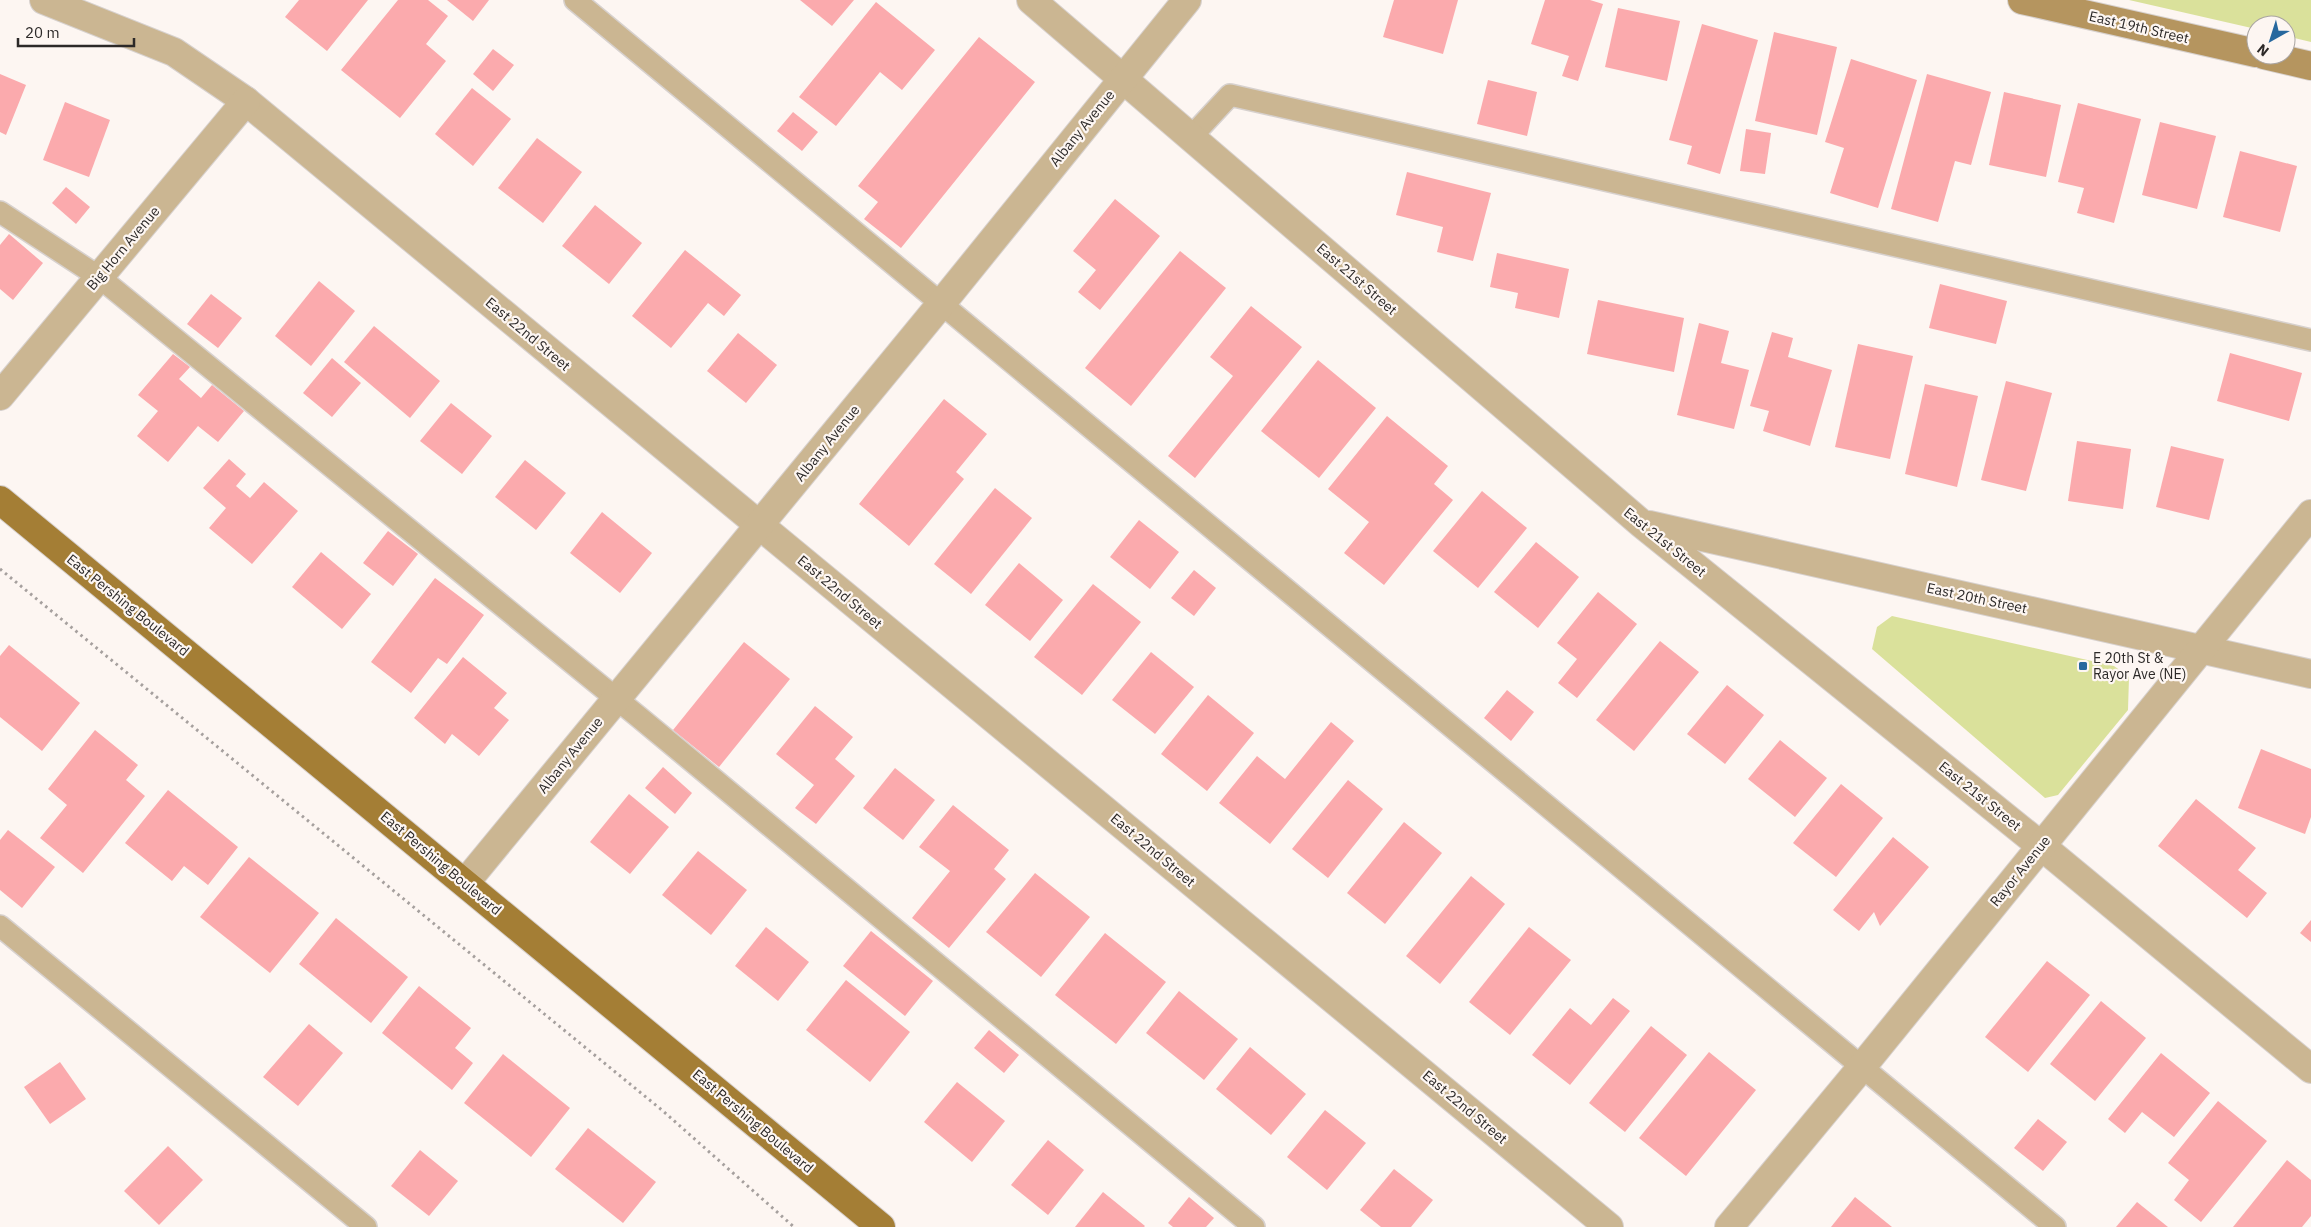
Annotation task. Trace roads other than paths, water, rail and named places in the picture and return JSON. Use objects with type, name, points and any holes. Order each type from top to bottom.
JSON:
[{"type":"main road","name":"East 19th Street","points":[[2022,0],[2246,51]]},
{"type":"main road","points":[[2296,62],[2311,66]]},
{"type":"main road","name":"East Pershing Boulevard","points":[[0,500],[880,1227]]},
{"type":"street","name":"East 22nd Street","points":[[44,0],[174,52],[246,101],[1610,1227]]},
{"type":"street","name":"East 21st Street","points":[[1031,0],[1642,524],[2040,845],[2311,1068]]},
{"type":"street","name":"Albany Avenue","points":[[465,883],[941,304],[1187,0]]},
{"type":"street","name":"Big Horn Avenue","points":[[0,396],[246,101]]},
{"type":"street","name":"Rayor Avenue","points":[[1729,1227],[1861,1068],[2040,845],[2311,514]]},
{"type":"street","name":"East 20th Street","points":[[1642,524],[2203,648],[2311,674]]},
{"type":"lane","points":[[575,0],[2054,1227]]},
{"type":"lane","points":[[1191,137],[1230,95],[2311,340]]},
{"type":"lane","points":[[0,212],[99,277],[616,698],[1254,1227]]},
{"type":"lane","points":[[0,926],[366,1227]]},
{"type":"place","name":"E 20th St & Rayor Ave (NE)","points":[[2083,666]]}]
